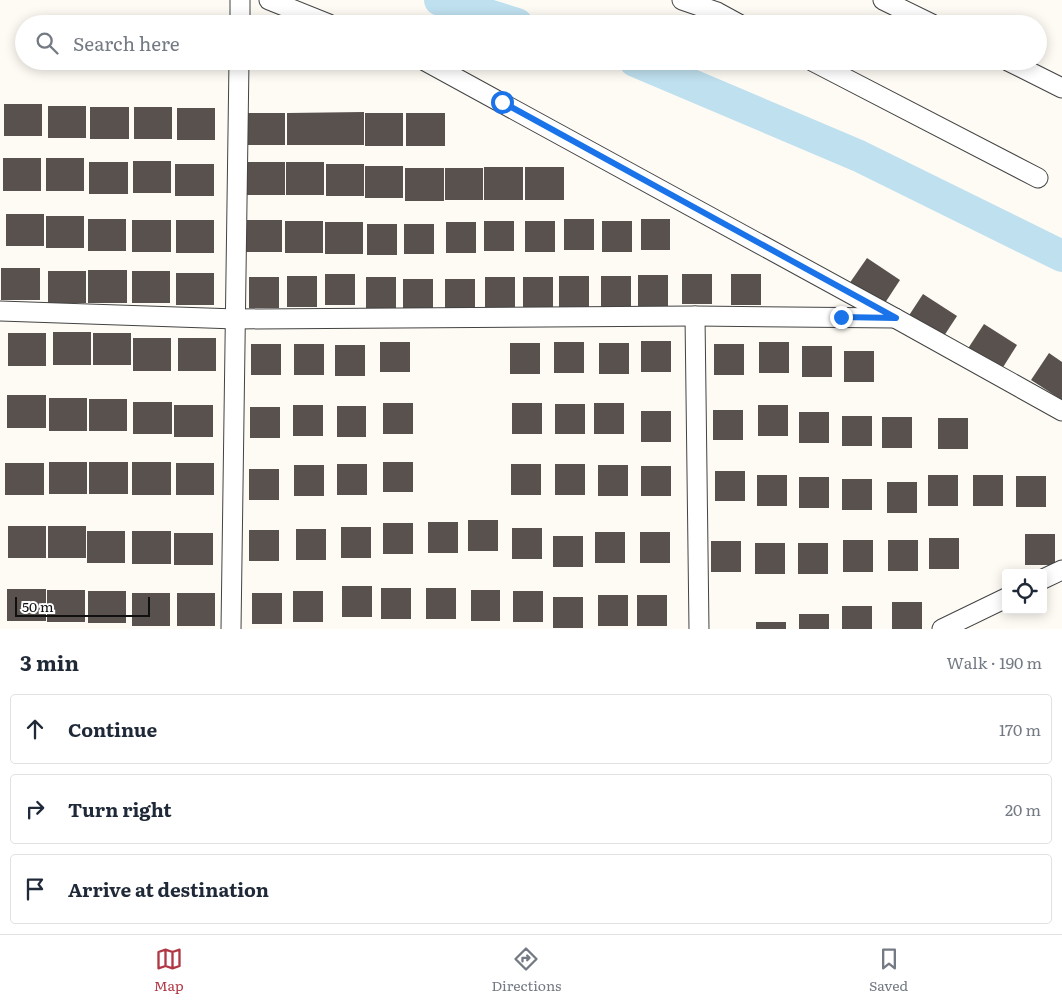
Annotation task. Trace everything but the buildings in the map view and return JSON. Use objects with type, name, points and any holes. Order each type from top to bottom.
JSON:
[{"type":"street","points":[[240,0],[240,15]]},
{"type":"street","points":[[268,0],[306,15]]},
{"type":"street","points":[[682,0],[722,15]]},
{"type":"street","points":[[883,0],[914,15]]},
{"type":"street","points":[[231,629],[239,70]]},
{"type":"street","points":[[443,70],[1062,411]]},
{"type":"street","points":[[829,70],[1038,178]]},
{"type":"street","points":[[1026,70],[1062,88]]},
{"type":"street","points":[[0,310],[236,318],[696,316],[896,318]]},
{"type":"street","points":[[696,316],[699,629]]},
{"type":"street","points":[[1047,577],[1062,570]]},
{"type":"street","points":[[942,629],[1002,600]]},
{"type":"waterway","points":[[440,0],[488,15]]},
{"type":"waterway","points":[[656,70],[859,156],[1062,256]]},
{"type":"route","points":[[502,102],[896,318],[841,317]]}]
